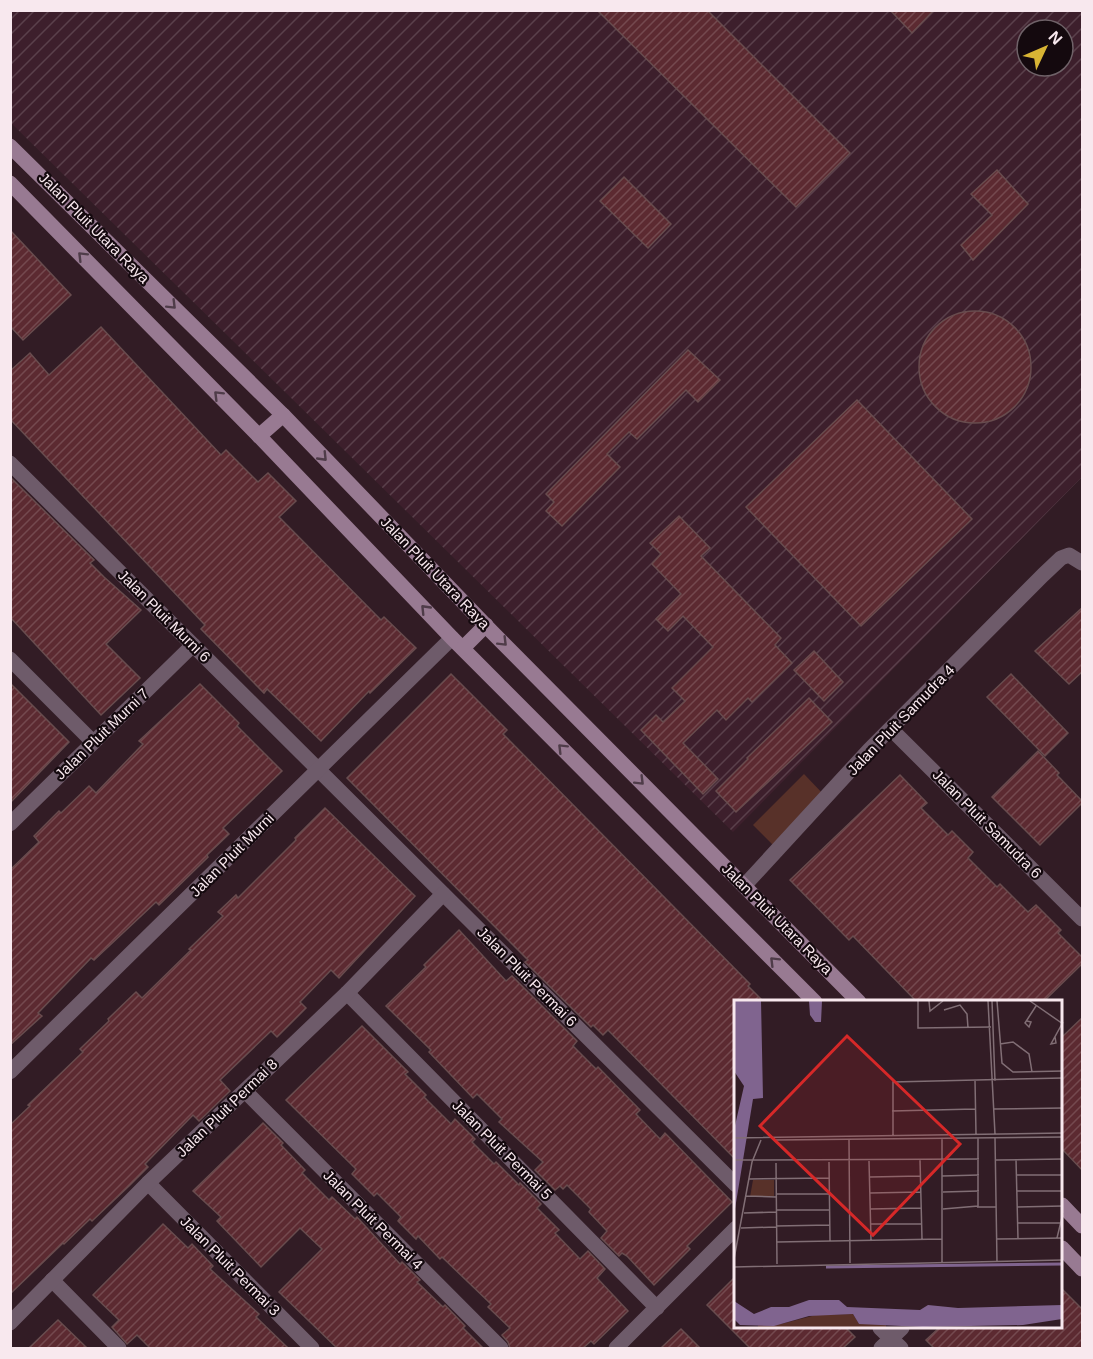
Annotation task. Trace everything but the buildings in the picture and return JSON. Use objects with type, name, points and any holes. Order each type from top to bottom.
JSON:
[{"type":"street","name":"Jalan Pluit Utara Raya","points":[[10,146],[283,415],[486,626],[857,1000]]},
{"type":"street","name":"Jalan Pluit Utara Raya","points":[[10,183],[259,436],[458,643],[813,1000]]},
{"type":"street","points":[[259,436],[283,415]]},
{"type":"street","name":"Jalan Pluit Murni 6","points":[[10,463],[317,769]]},
{"type":"street","name":"Jalan Pluit Samudra 4","points":[[744,886],[869,750],[1061,558],[1069,555],[1083,563]]},
{"type":"street","points":[[458,643],[486,626]]},
{"type":"street","name":"Jalan Pluit Murni","points":[[10,1072],[317,769],[458,643]]},
{"type":"street","name":"Jalan Pluit Murni 7","points":[[10,824],[193,645]]},
{"type":"street","points":[[10,659],[93,742]]},
{"type":"street","name":"Jalan Pluit Samudra 6","points":[[891,729],[1083,919]]},
{"type":"street","name":"Jalan Pluit Permai 6","points":[[317,769],[734,1183]]},
{"type":"street","name":"Jalan Pluit Permai 8","points":[[10,1323],[148,1184],[347,993],[443,894]]},
{"type":"street","name":"Jalan Pluit Permai 5","points":[[347,993],[657,1308]]},
{"type":"street","name":"Jalan Pluit Permai 4","points":[[246,1092],[501,1348]]},
{"type":"street","name":"Jalan Pluit Permai 3","points":[[148,1184],[312,1348]]},
{"type":"street","points":[[1063,1206],[1083,1226]]},
{"type":"street","points":[[616,1348],[734,1230]]},
{"type":"street","points":[[1063,1249],[1083,1269]]},
{"type":"street","points":[[52,1280],[119,1348]]},
{"type":"shaded area","points":[[10,11],[1082,11],[1082,477],[733,832],[11,123]]},
{"type":"shaded area","points":[[804,774],[826,797],[775,847],[753,825]]}]
